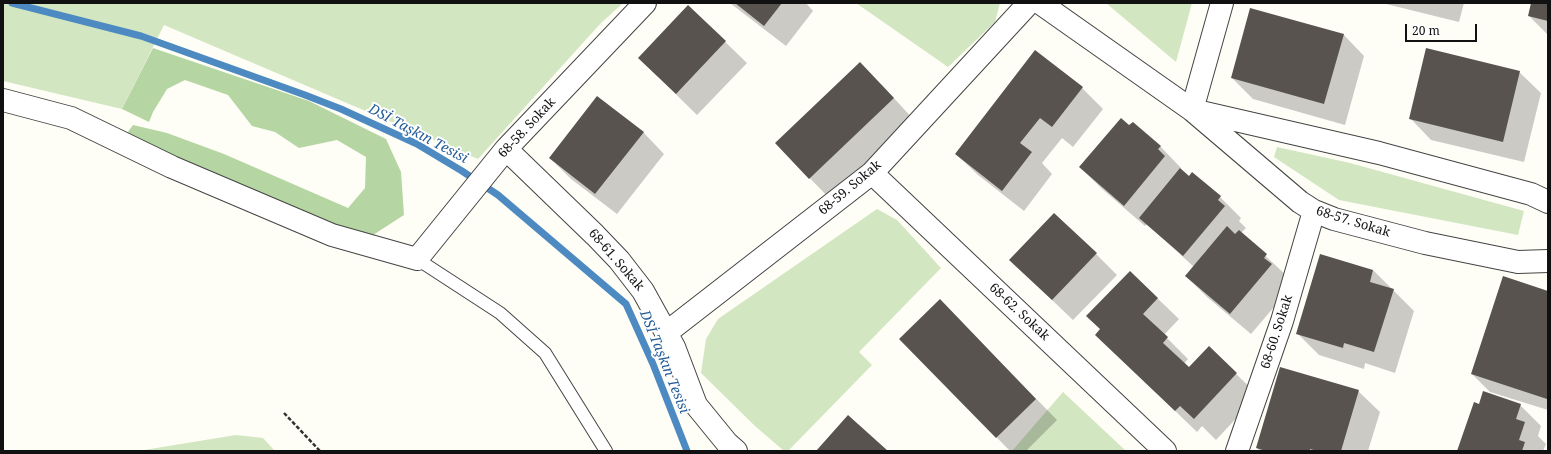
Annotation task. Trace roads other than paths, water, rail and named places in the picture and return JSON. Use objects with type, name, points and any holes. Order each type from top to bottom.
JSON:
[{"type":"street","name":"68-58. Sokak","points":[[416,259],[489,168],[645,3]]},
{"type":"street","name":"68-59. Sokak","points":[[666,333],[872,173],[1029,3]]},
{"type":"street","name":"68-57. Sokak","points":[[1040,3],[1192,110],[1300,202],[1314,211],[1334,219],[1425,243],[1518,262],[1548,261]]},
{"type":"street","points":[[1192,110],[1222,3]]},
{"type":"street","points":[[3,100],[71,118],[172,167],[332,235],[416,259]]},
{"type":"street","name":"68-57. Sokak","points":[[1192,110],[1379,153],[1531,194],[1548,202]]},
{"type":"street","name":"68-61. Sokak","points":[[506,149],[595,235],[619,260],[643,291],[674,347],[696,405],[736,451]]},
{"type":"street","name":"68-62. Sokak","points":[[872,173],[1165,451]]},
{"type":"street","name":"68-60. Sokak","points":[[1237,451],[1282,321],[1314,211]]},
{"type":"lane","points":[[416,259],[500,313],[545,353],[606,451]]},
{"type":"waterway","name":"DSİ Taşkın Tesisi","points":[[12,3],[141,36],[305,95],[341,109],[417,144],[462,171],[498,195],[626,304],[653,364],[687,451]]}]
